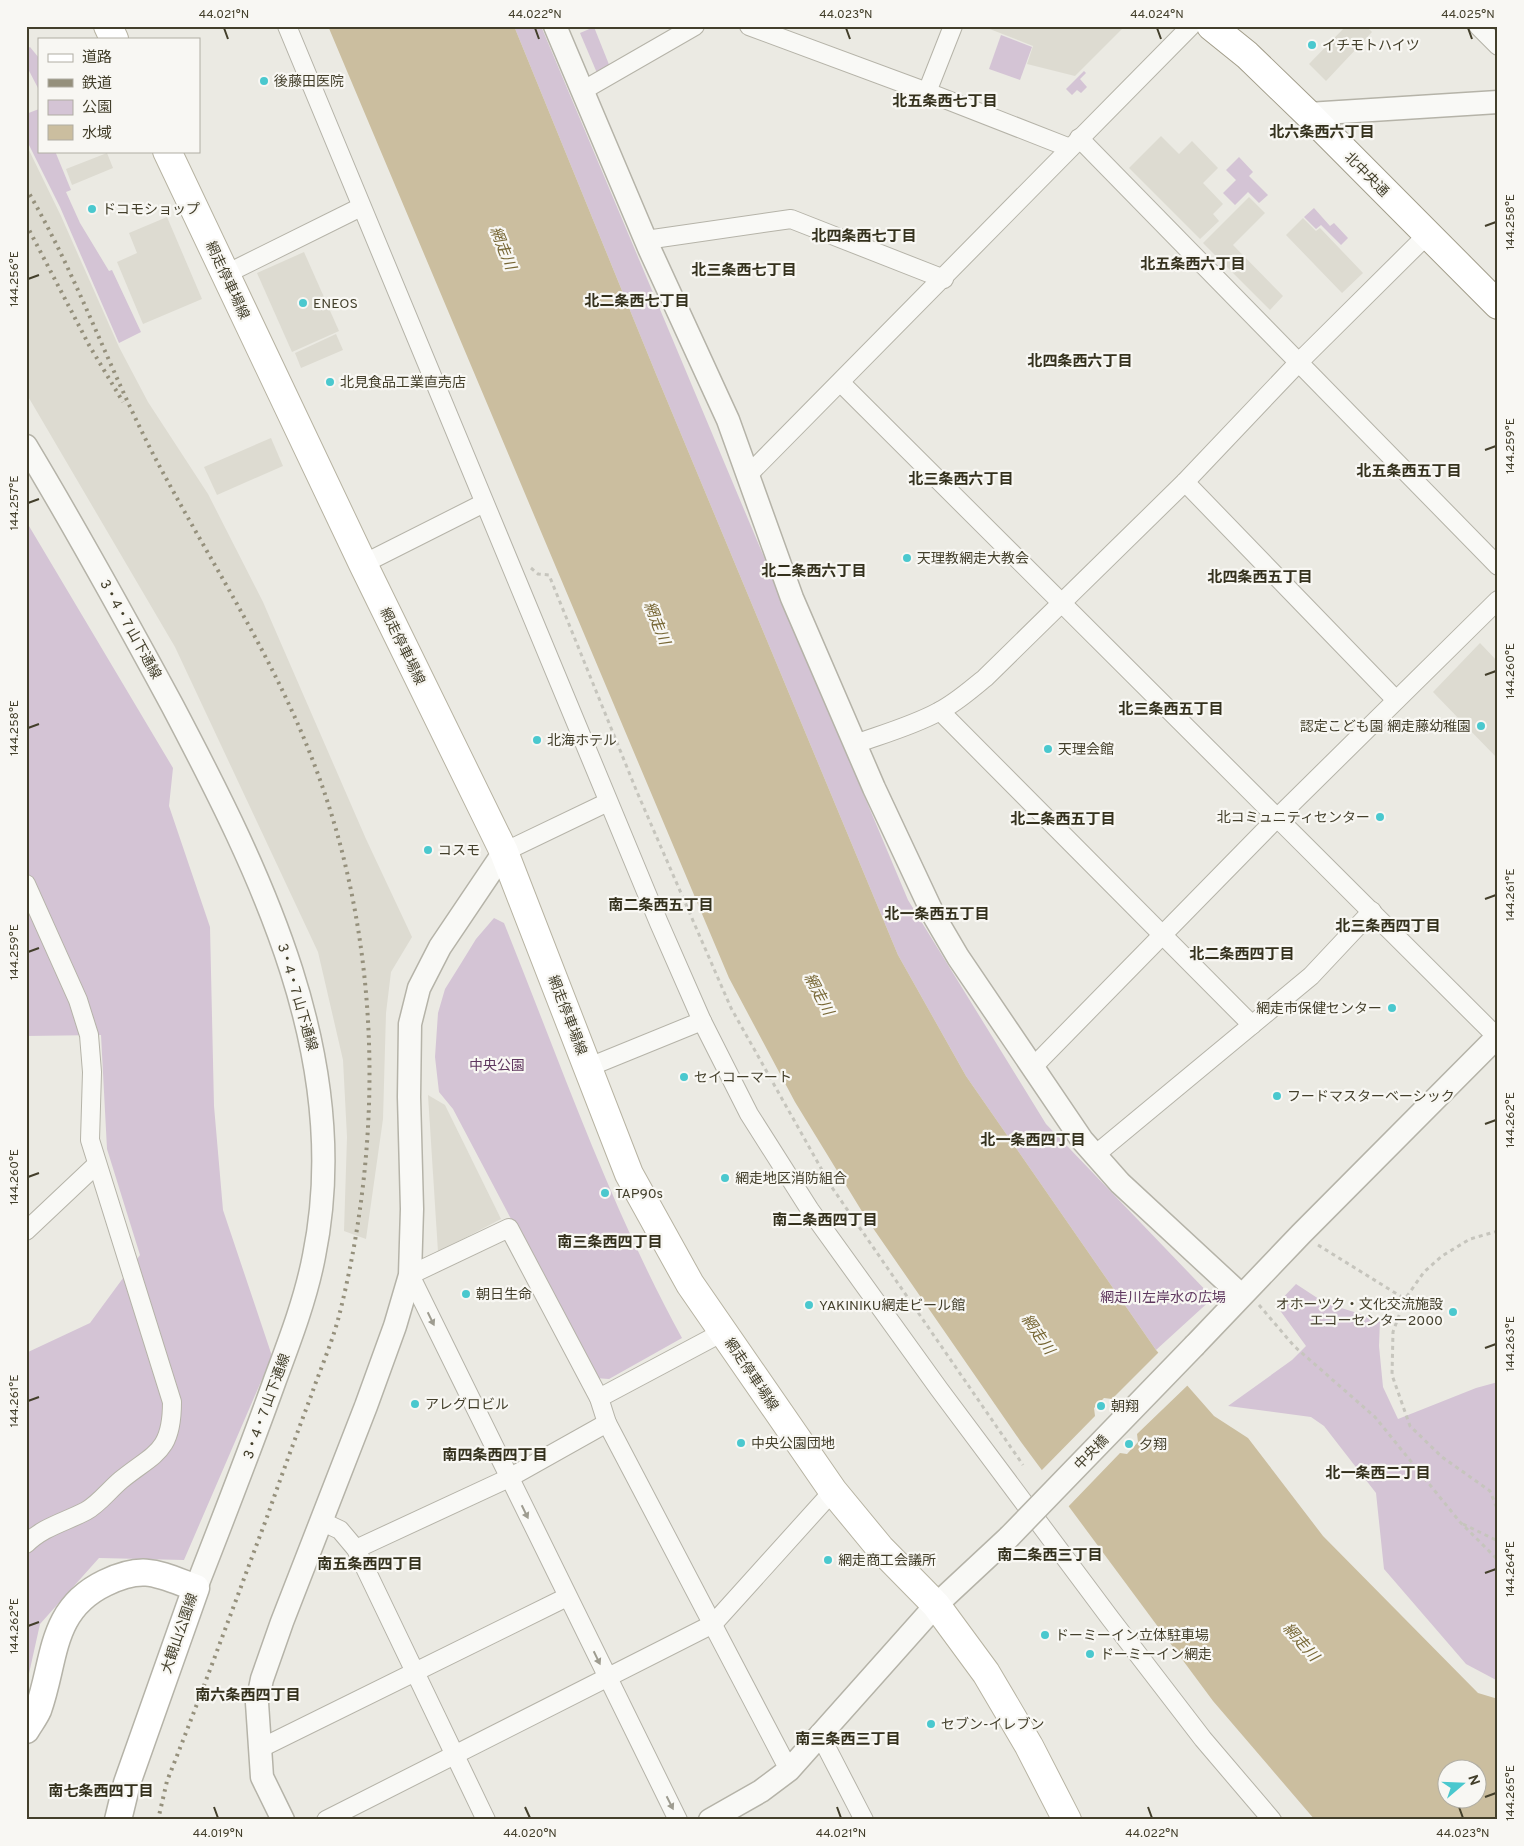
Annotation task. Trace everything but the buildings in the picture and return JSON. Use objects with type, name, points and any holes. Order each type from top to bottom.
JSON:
[{"type":"main road","points":[[108,26],[114,38]]},
{"type":"main road","name":"北中央通","points":[[1211,26],[1247,55],[1308,114],[1498,305]]},
{"type":"main road","name":"網走停車場線","points":[[167,152],[504,852],[629,1174],[690,1284],[832,1490],[880,1548],[936,1605],[990,1681],[1029,1746],[1066,1820]]},
{"type":"main road","name":"大観山公園線","points":[[26,1730],[38,1711],[57,1637],[64,1620],[85,1594],[115,1578],[132,1573],[152,1572],[196,1588],[127,1783],[118,1820]]},
{"type":"street","points":[[287,26],[608,802],[702,1022],[749,1114],[810,1210],[939,1389],[1202,1739],[1272,1820]]},
{"type":"street","points":[[554,26],[646,240],[704,366],[749,474],[792,598],[855,744],[934,916],[958,957],[1032,1068],[1095,1155],[1120,1183],[1241,1295]]},
{"type":"street","points":[[582,91],[695,26]]},
{"type":"street","points":[[749,26],[1074,143],[1299,362],[1498,566]]},
{"type":"street","points":[[928,92],[953,26]]},
{"type":"street","points":[[749,474],[944,279],[1074,143],[1191,26]]},
{"type":"street","points":[[1478,26],[1498,46]]},
{"type":"street","points":[[1308,114],[1498,102]]},
{"type":"street","points":[[226,274],[361,207]]},
{"type":"street","points":[[646,240],[791,219],[944,279]]},
{"type":"street","points":[[855,744],[922,720],[940,711],[958,700],[985,678],[1185,482],[1299,362],[1428,234]]},
{"type":"street","points":[[841,383],[1498,1036]]},
{"type":"street","name":"3・4・7 山下通線","points":[[26,446],[132,629],[246,852],[274,916],[297,985],[314,1052],[322,1127],[323,1193],[314,1257],[294,1328],[250,1452],[196,1588]]},
{"type":"street","points":[[1185,482],[1396,700]]},
{"type":"street","points":[[364,564],[484,503]]},
{"type":"street","points":[[1032,1068],[1278,817],[1498,600]]},
{"type":"street","points":[[940,711],[1252,1025]]},
{"type":"street","points":[[283,1820],[262,1777],[257,1703],[262,1679],[282,1622],[323,1522],[395,1326],[410,1275],[412,1209],[408,1097],[410,1024],[419,988],[440,947],[504,852],[608,802]]},
{"type":"street","points":[[26,884],[78,1000],[89,1035],[92,1072],[90,1140],[96,1165],[172,1402],[172,1423],[165,1441],[152,1459],[122,1480],[88,1510],[37,1533],[26,1544]]},
{"type":"street","points":[[1095,1155],[1311,976],[1372,911]]},
{"type":"street","points":[[589,1067],[702,1022]]},
{"type":"street","name":"中央橋","points":[[710,1820],[761,1791],[789,1770],[819,1733],[936,1605],[1009,1537],[1241,1295],[1498,1036]]},
{"type":"street","points":[[26,1232],[96,1165]]},
{"type":"street","points":[[410,1275],[510,1228],[598,1398],[607,1423],[789,1770]]},
{"type":"street","points":[[410,1275],[678,1820]]},
{"type":"street","points":[[598,1398],[723,1332]]},
{"type":"street","points":[[356,1549],[509,1478],[607,1423]]},
{"type":"street","points":[[326,1820],[713,1624],[832,1490]]},
{"type":"street","points":[[323,1522],[340,1530],[356,1549],[486,1820]]},
{"type":"street","points":[[259,1749],[568,1597]]},
{"type":"street","points":[[819,1733],[864,1820]]},
{"type":"path","points":[[526,564],[538,574],[549,575],[637,792],[731,1008],[831,1186],[1023,1465]]},
{"type":"path","points":[[1498,1230],[1470,1239],[1442,1256],[1424,1272],[1405,1299],[1392,1332],[1392,1375],[1410,1426],[1442,1457],[1490,1491],[1498,1511]]},
{"type":"path","points":[[1301,1234],[1405,1299]]},
{"type":"path","points":[[1241,1295],[1258,1304],[1294,1346],[1375,1418],[1460,1522],[1498,1560]]},
{"type":"path","points":[[1460,1522],[1498,1541]]},
{"type":"shaded area","points":[[982,26],[1125,26],[1075,76],[1027,64],[1033,46]]},
{"type":"shaded area","points":[[1346,26],[1366,26],[1372,32],[1326,81],[1309,64]]},
{"type":"shaded area","points":[[1161,136],[1179,154],[1192,141],[1218,168],[1203,183],[1223,204],[1213,214],[1219,221],[1200,239],[1129,168]]},
{"type":"shaded area","points":[[26,144],[61,216],[119,347],[148,402],[208,494],[263,602],[366,839],[412,937],[391,972],[386,1013],[383,1119],[366,1239],[344,1231],[347,1137],[343,1060],[318,952],[175,647],[26,393]]},
{"type":"shaded area","points":[[107,153],[113,168],[72,185],[66,169]]},
{"type":"shaded area","points":[[1249,197],[1265,213],[1233,245],[1283,296],[1270,310],[1203,243]]},
{"type":"shaded area","points":[[167,217],[202,299],[143,324],[117,262],[137,253],[129,233]]},
{"type":"shaded area","points":[[1303,218],[1316,231],[1320,228],[1363,273],[1342,293],[1286,235]]},
{"type":"shaded area","points":[[304,252],[339,331],[292,352],[257,273]]},
{"type":"shaded area","points":[[336,334],[343,350],[301,368],[295,353]]},
{"type":"shaded area","points":[[271,438],[283,466],[217,495],[204,467]]},
{"type":"shaded area","name":"認定こども園 網走藤幼稚園","points":[[1480,643],[1498,662],[1498,759],[1433,692]]},
{"type":"shaded area","points":[[428,1095],[445,1105],[501,1219],[438,1252]]},
{"type":"green space","name":"網走川左岸水の広場","points":[[514,26],[541,26],[908,900],[1046,1124],[1213,1298],[1156,1350],[966,1076],[898,955],[656,374]]},
{"type":"green space","points":[[594,27],[610,67],[597,73],[580,33]]},
{"type":"green space","points":[[1001,35],[1032,47],[1020,80],[989,69]]},
{"type":"green space","points":[[30,47],[38,57],[38,88],[26,65],[26,49]]},
{"type":"green space","points":[[1084,71],[1086,73],[1080,79],[1087,87],[1081,93],[1077,90],[1072,95],[1066,89]]},
{"type":"green space","points":[[38,109],[38,152],[55,152],[71,190],[66,192],[80,223],[109,271],[112,270],[141,332],[119,343],[60,207],[26,139],[26,114]]},
{"type":"green space","points":[[1239,157],[1253,172],[1249,176],[1268,195],[1259,203],[1248,192],[1235,205],[1223,193],[1236,180],[1226,170]]},
{"type":"green space","points":[[1314,208],[1330,226],[1334,223],[1348,238],[1341,245],[1321,225],[1316,229],[1304,217]]},
{"type":"green space","points":[[26,521],[173,768],[169,806],[210,927],[214,1106],[223,1210],[272,1356],[184,1560],[99,1558],[40,1624],[26,1687],[26,1353],[90,1323],[140,1255],[107,1149],[101,1035],[26,1036]]},
{"type":"green space","name":"中央公園","points":[[494,918],[504,923],[609,1186],[656,1288],[682,1338],[609,1379],[595,1378],[453,1109],[439,1092],[435,1057],[438,1013],[445,989],[476,939]]},
{"type":"green space","points":[[1296,1284],[1325,1303],[1380,1320],[1379,1346],[1383,1387],[1398,1419],[1476,1388],[1498,1382],[1498,1681],[1466,1664],[1384,1569],[1376,1493],[1324,1426],[1311,1417],[1228,1406],[1292,1360],[1306,1346],[1276,1305]]},
{"type":"water","name":"網走川","points":[[328,26],[514,26],[656,374],[898,955],[966,1076],[1156,1350],[1214,1416],[1248,1438],[1323,1536],[1478,1693],[1498,1699],[1498,1820],[1315,1820],[1213,1701],[1021,1442],[866,1218],[795,1102],[729,978]]},
{"type":"pier","points":[[1160,1351],[1189,1384],[1137,1434],[1138,1442],[1127,1454],[1120,1453],[1067,1508],[1040,1472],[1095,1416],[1094,1408],[1104,1398],[1112,1399]]},
{"type":"railway","points":[[26,188],[60,252],[151,450],[258,642],[278,681],[313,761],[336,828],[352,896],[363,966],[369,1036],[369,1107],[364,1177],[354,1247],[339,1316],[267,1517],[167,1781],[158,1820]]},
{"type":"railway","points":[[26,224],[89,345],[123,402]]},
{"type":"place","name":"イチモトハイツ","points":[[1312,45]]},
{"type":"place","name":"後藤田医院","points":[[264,81]]},
{"type":"place","name":"ドコモショップ","points":[[92,209]]},
{"type":"place","name":"ENEOS","points":[[303,303]]},
{"type":"place","name":"北見食品工業直売店","points":[[330,382]]},
{"type":"place","name":"天理教網走大教会","points":[[907,558]]},
{"type":"place","name":"認定こども園 網走藤幼稚園","points":[[1481,726]]},
{"type":"place","name":"北海ホテル","points":[[537,740]]},
{"type":"place","name":"天理会館","points":[[1048,749]]},
{"type":"place","name":"北コミュニティセンター","points":[[1380,817]]},
{"type":"place","name":"コスモ","points":[[428,850]]},
{"type":"place","name":"網走市保健センター","points":[[1392,1008]]},
{"type":"place","name":"セイコーマート","points":[[684,1077]]},
{"type":"place","name":"フードマスターベーシック","points":[[1277,1096]]},
{"type":"place","name":"網走地区消防組合","points":[[725,1178]]},
{"type":"place","name":"TAP90s","points":[[605,1193]]},
{"type":"place","name":"朝日生命","points":[[466,1294]]},
{"type":"place","name":"YAKINIKU網走ビール館","points":[[809,1305]]},
{"type":"place","name":"オホーツク・文化交流施設 エコーセンター2000","points":[[1453,1312]]},
{"type":"place","name":"アレグロビル","points":[[415,1404]]},
{"type":"place","name":"朝翔","points":[[1101,1406]]},
{"type":"place","name":"中央公園団地","points":[[741,1443]]},
{"type":"place","name":"夕翔","points":[[1129,1444]]},
{"type":"place","name":"網走商工会議所","points":[[828,1560]]},
{"type":"place","name":"ドーミーイン立体駐車場","points":[[1045,1635]]},
{"type":"place","name":"ドーミーイン網走","points":[[1090,1654]]},
{"type":"place","name":"セブン-イレブン","points":[[931,1724]]},
{"type":"district","name":"北五条西七丁目","points":[[945,101]]},
{"type":"district","name":"北六条西六丁目","points":[[1322,132]]},
{"type":"district","name":"北四条西七丁目","points":[[864,236]]},
{"type":"district","name":"北五条西六丁目","points":[[1193,264]]},
{"type":"district","name":"北三条西七丁目","points":[[744,270]]},
{"type":"district","name":"北二条西七丁目","points":[[637,301]]},
{"type":"district","name":"北四条西六丁目","points":[[1080,361]]},
{"type":"district","name":"北五条西五丁目","points":[[1409,471]]},
{"type":"district","name":"北三条西六丁目","points":[[961,479]]},
{"type":"district","name":"北二条西六丁目","points":[[814,571]]},
{"type":"district","name":"北四条西五丁目","points":[[1260,577]]},
{"type":"district","name":"北三条西五丁目","points":[[1171,709]]},
{"type":"district","name":"北二条西五丁目","points":[[1063,819]]},
{"type":"district","name":"南二条西五丁目","points":[[661,905]]},
{"type":"district","name":"北一条西五丁目","points":[[937,914]]},
{"type":"district","name":"北三条西四丁目","points":[[1388,926]]},
{"type":"district","name":"北二条西四丁目","points":[[1242,954]]},
{"type":"district","name":"北一条西四丁目","points":[[1033,1140]]},
{"type":"district","name":"南二条西四丁目","points":[[825,1220]]},
{"type":"district","name":"南三条西四丁目","points":[[610,1242]]},
{"type":"district","name":"南四条西四丁目","points":[[495,1455]]},
{"type":"district","name":"北一条西二丁目","points":[[1378,1473]]},
{"type":"district","name":"南二条西三丁目","points":[[1050,1555]]},
{"type":"district","name":"南五条西四丁目","points":[[370,1564]]},
{"type":"district","name":"南六条西四丁目","points":[[248,1695]]},
{"type":"district","name":"南三条西三丁目","points":[[848,1739]]},
{"type":"district","name":"南七条西四丁目","points":[[101,1791]]}]
